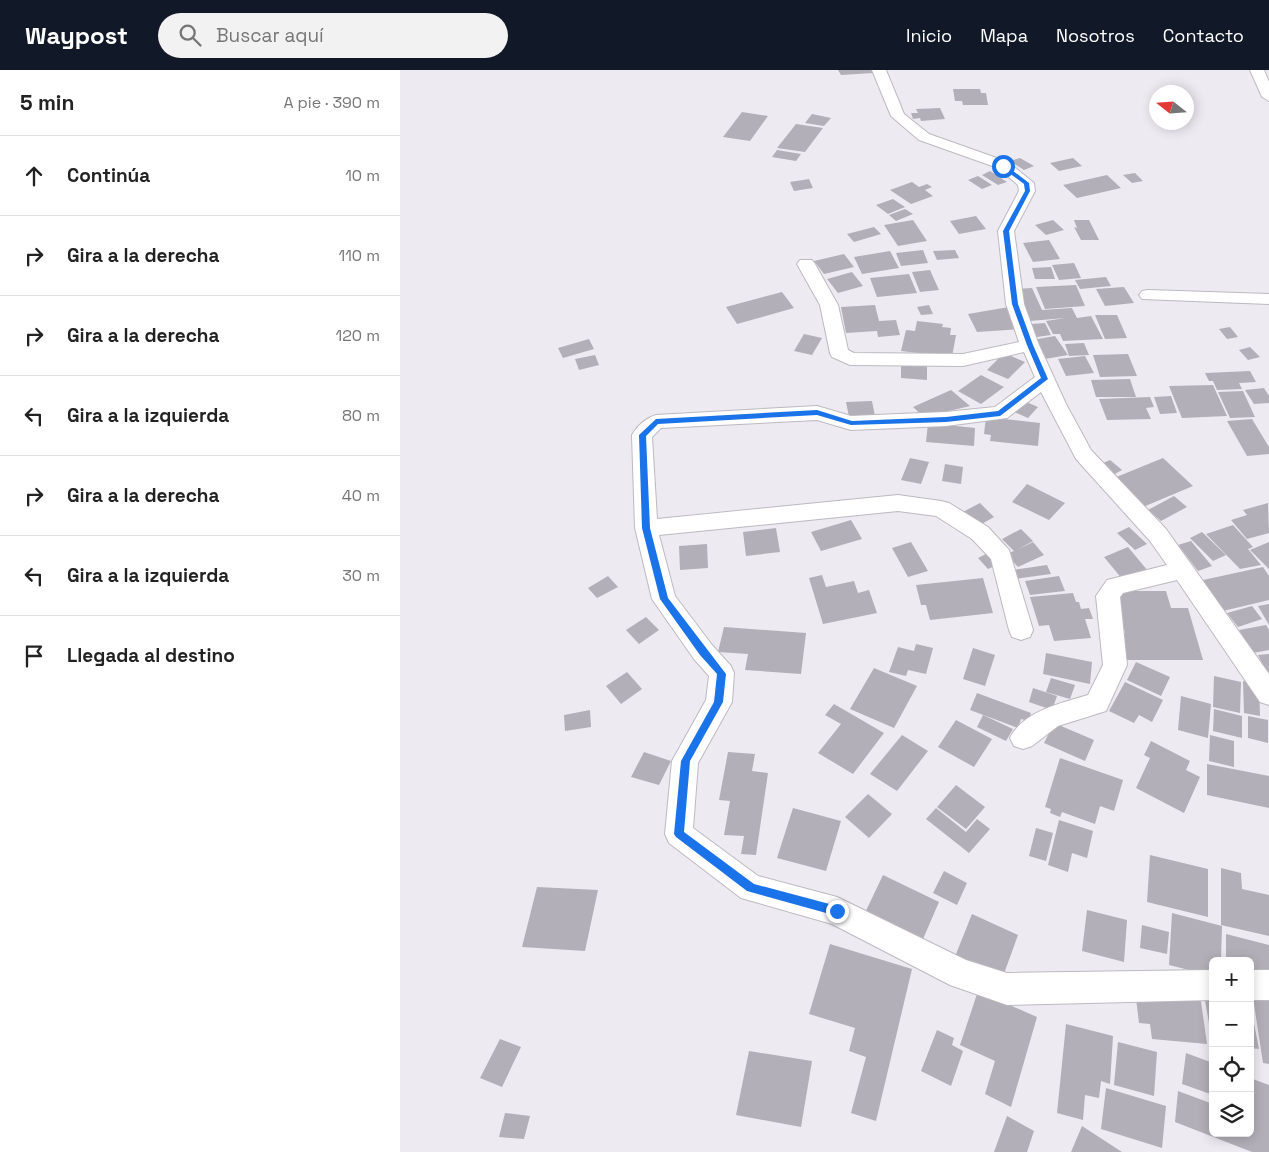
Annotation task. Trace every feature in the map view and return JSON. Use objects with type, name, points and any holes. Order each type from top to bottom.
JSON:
[{"type":"street","points":[[879,70],[898,116],[924,137],[1003,166],[1026,183],[1027,191],[1006,231],[1015,304],[1030,345],[1056,404],[1083,454],[1158,534],[1269,694]]},
{"type":"street","points":[[1257,70],[1269,97]]},
{"type":"street","points":[[806,264],[829,305],[839,353],[850,359],[963,360],[1030,345]]},
{"type":"street","points":[[1148,295],[1269,299]]},
{"type":"street","points":[[1045,379],[1000,413],[946,419],[851,423],[817,413],[656,422],[642,435],[646,528],[664,599],[703,652],[722,674],[719,702],[685,761],[679,834],[751,888],[837,911],[960,974],[1007,989],[1209,985]]},
{"type":"street","points":[[646,528],[898,503],[941,508],[980,533],[1001,556],[1020,630]]},
{"type":"street","points":[[1023,738],[1050,718],[1097,703],[1115,665],[1108,596],[1115,586],[1182,570]]},
{"type":"street","points":[[1254,985],[1269,985]]},
{"type":"building","points":[[838,70],[872,70],[873,73],[841,75]]},
{"type":"building","points":[[953,89],[980,89],[981,93],[986,93],[988,105],[963,105],[962,101],[955,101]]},
{"type":"building","points":[[940,108],[945,119],[921,121],[920,118],[913,119],[911,113],[918,113],[916,109]]},
{"type":"building","points":[[742,112],[768,116],[750,141],[723,137]]},
{"type":"building","points":[[812,114],[831,118],[824,126],[805,123]]},
{"type":"building","points":[[796,124],[823,128],[805,152],[777,148]]},
{"type":"building","points":[[777,150],[801,154],[796,161],[772,157]]},
{"type":"building","points":[[1020,158],[1034,166],[1024,170],[1010,161]]},
{"type":"building","points":[[1073,158],[1082,166],[1059,171],[1050,163]]},
{"type":"building","points":[[990,171],[1007,182],[998,185],[982,175]]},
{"type":"building","points":[[1135,173],[1143,181],[1132,183],[1123,175]]},
{"type":"building","points":[[1107,175],[1121,188],[1077,198],[1063,185]]},
{"type":"building","points":[[978,176],[992,185],[982,189],[968,180]]},
{"type":"building","points":[[809,179],[813,188],[794,191],[790,182]]},
{"type":"building","points":[[912,182],[919,187],[927,184],[932,187],[925,190],[933,196],[911,204],[890,190]]},
{"type":"building","points":[[893,199],[905,207],[888,214],[876,205]]},
{"type":"building","points":[[905,209],[913,214],[896,221],[889,215]]},
{"type":"building","points":[[976,216],[986,229],[959,234],[950,221]]},
{"type":"building","points":[[913,220],[927,241],[898,246],[884,225]]},
{"type":"building","points":[[1053,220],[1064,230],[1046,235],[1035,225]]},
{"type":"building","points":[[1074,220],[1089,220],[1099,240],[1081,240],[1074,227],[1077,228]]},
{"type":"building","points":[[874,227],[881,234],[854,242],[847,234]]},
{"type":"building","points":[[1049,240],[1060,259],[1033,262],[1023,243]]},
{"type":"building","points":[[923,250],[928,263],[901,266],[896,253]]},
{"type":"building","points":[[955,250],[959,258],[937,260],[933,251]]},
{"type":"building","points":[[890,251],[899,268],[862,274],[854,257]]},
{"type":"building","points":[[844,254],[854,267],[824,274],[814,261]]},
{"type":"building","points":[[1074,263],[1081,278],[1059,280],[1052,265]]},
{"type":"building","points":[[1051,267],[1055,279],[1035,279],[1032,268]]},
{"type":"building","points":[[930,270],[939,290],[920,292],[912,272]]},
{"type":"building","points":[[852,272],[863,286],[838,293],[827,279]]},
{"type":"building","points":[[909,274],[917,293],[877,297],[870,278]]},
{"type":"building","points":[[1106,277],[1111,286],[1080,289],[1075,280]]},
{"type":"building","points":[[1076,285],[1085,306],[1045,309],[1036,287]]},
{"type":"building","points":[[1124,287],[1134,303],[1105,306],[1096,289]]},
{"type":"building","points":[[1032,288],[1042,310],[1072,308],[1077,318],[1091,316],[1103,339],[1063,341],[1060,334],[1053,334],[1046,321],[1065,318],[1030,321],[1016,289]]},
{"type":"building","points":[[782,292],[794,308],[737,324],[726,307]]},
{"type":"building","points":[[875,305],[879,321],[896,320],[900,335],[878,337],[877,331],[846,333],[841,307]]},
{"type":"building","points":[[929,305],[933,314],[921,315],[917,307]]},
{"type":"building","points":[[1009,307],[1020,329],[977,332],[968,314]]},
{"type":"building","points":[[1095,315],[1117,315],[1127,338],[1105,339]]},
{"type":"building","points":[[917,321],[943,324],[942,327],[951,328],[950,335],[956,335],[952,357],[901,351],[906,330],[915,331]]},
{"type":"building","points":[[1045,323],[1051,335],[1037,337],[1031,324]]},
{"type":"building","points":[[1230,327],[1238,337],[1227,339],[1219,329]]},
{"type":"building","points":[[804,334],[822,338],[812,355],[794,351]]},
{"type":"building","points":[[1055,336],[1068,355],[1045,359],[1032,340]]},
{"type":"building","points":[[589,339],[594,349],[563,358],[558,348]]},
{"type":"building","points":[[1084,343],[1089,355],[1069,356],[1065,344]]},
{"type":"building","points":[[1250,347],[1260,357],[1248,360],[1239,350]]},
{"type":"building","points":[[1004,353],[1025,362],[1008,379],[987,370]]},
{"type":"building","points":[[1128,354],[1137,376],[1100,377],[1093,355]]},
{"type":"building","points":[[595,355],[599,365],[579,370],[575,359]]},
{"type":"building","points":[[1085,356],[1094,373],[1066,376],[1058,359]]},
{"type":"building","points":[[901,365],[927,366],[927,380],[901,378]]},
{"type":"building","points":[[1250,371],[1256,382],[1239,383],[1242,389],[1217,390],[1213,381],[1209,381],[1205,373]]},
{"type":"building","points":[[981,375],[1004,387],[981,404],[958,391]]},
{"type":"building","points":[[1130,379],[1136,397],[1096,397],[1091,380]]},
{"type":"building","points":[[1213,385],[1227,416],[1182,418],[1169,386]]},
{"type":"building","points":[[1264,388],[1269,396],[1269,403],[1254,404],[1245,390]]},
{"type":"building","points":[[951,390],[970,406],[924,417],[913,407]]},
{"type":"building","points":[[1243,391],[1255,417],[1230,418],[1218,392]]},
{"type":"building","points":[[1171,396],[1177,413],[1160,414],[1154,397]]},
{"type":"building","points":[[1150,397],[1154,407],[1146,408],[1151,419],[1107,420],[1099,399]]},
{"type":"building","points":[[872,401],[875,416],[849,417],[846,402]]},
{"type":"building","points":[[1024,401],[1038,407],[1028,418],[1014,412]]},
{"type":"building","points":[[986,417],[1040,423],[1038,446],[990,441],[991,435],[984,434]]},
{"type":"building","points":[[1252,419],[1269,447],[1269,454],[1247,456],[1227,421]]},
{"type":"building","points":[[928,423],[975,428],[974,446],[926,442]]},
{"type":"building","points":[[910,458],[929,462],[921,484],[901,480]]},
{"type":"building","points":[[1163,458],[1193,486],[1143,507],[1114,478]]},
{"type":"building","points":[[1110,460],[1122,470],[1111,476],[1099,465]]},
{"type":"building","points":[[945,464],[963,467],[961,484],[942,481]]},
{"type":"building","points":[[1027,484],[1065,503],[1049,520],[1012,502]]},
{"type":"building","points":[[1174,496],[1187,507],[1161,521],[1148,510]]},
{"type":"building","points":[[980,503],[994,517],[978,526],[963,512]]},
{"type":"building","points":[[1268,503],[1269,533],[1247,539],[1231,520],[1247,515],[1243,510]]},
{"type":"building","points":[[851,520],[862,539],[821,551],[811,532]]},
{"type":"building","points":[[1233,525],[1253,547],[1248,549],[1261,565],[1240,569],[1206,534]]},
{"type":"building","points":[[1129,527],[1147,544],[1135,550],[1117,533]]},
{"type":"building","points":[[776,528],[780,552],[746,556],[743,532]]},
{"type":"building","points":[[1021,529],[1033,541],[1017,550],[1033,542],[1044,555],[1018,567],[1006,554],[1014,551],[1002,539]]},
{"type":"building","points":[[1202,532],[1226,555],[1213,561],[1190,538]]},
{"type":"building","points":[[1191,541],[1212,566],[1198,571],[1178,545]]},
{"type":"building","points":[[911,542],[928,571],[908,577],[892,548]]},
{"type":"building","points":[[1269,542],[1269,569],[1250,550]]},
{"type":"building","points":[[707,544],[708,568],[680,570],[679,546]]},
{"type":"building","points":[[1128,547],[1148,571],[1123,580],[1104,557]]},
{"type":"building","points":[[988,553],[999,564],[988,569],[978,558]]},
{"type":"building","points":[[1047,565],[1051,574],[1015,579],[1012,570]]},
{"type":"building","points":[[1263,567],[1269,576],[1269,600],[1223,611],[1203,580]]},
{"type":"building","points":[[822,575],[826,587],[854,581],[858,593],[869,590],[877,613],[823,624],[809,578]]},
{"type":"building","points":[[608,576],[618,587],[597,598],[588,588]]},
{"type":"building","points":[[1059,576],[1065,591],[1030,595],[1025,581]]},
{"type":"building","points":[[983,578],[993,613],[930,620],[926,605],[921,605],[916,585]]},
{"type":"building","points":[[1115,591],[1166,591],[1171,608],[1188,608],[1203,660],[1125,660],[1119,633],[1125,633]]},
{"type":"building","points":[[1073,593],[1081,609],[1089,608],[1093,619],[1085,619],[1091,638],[1054,641],[1049,625],[1039,626],[1030,597]]},
{"type":"building","points":[[1269,604],[1269,625],[1258,606]]},
{"type":"building","points":[[1252,606],[1262,619],[1238,627],[1227,613]]},
{"type":"building","points":[[646,617],[659,630],[639,644],[626,630]]},
{"type":"building","points":[[1266,625],[1269,630],[1269,650],[1253,653],[1239,630]]},
{"type":"building","points":[[724,627],[806,633],[801,674],[745,670],[748,654],[718,652]]},
{"type":"building","points":[[916,644],[933,648],[926,674],[908,670],[906,676],[889,672],[898,647],[914,651]]},
{"type":"building","points":[[973,648],[995,655],[985,686],[963,679]]},
{"type":"building","points":[[1046,653],[1092,662],[1090,684],[1043,674]]},
{"type":"building","points":[[1269,654],[1269,677],[1258,655]]},
{"type":"building","points":[[1136,662],[1170,677],[1161,696],[1127,680]]},
{"type":"building","points":[[874,668],[917,686],[894,728],[850,709]]},
{"type":"building","points":[[627,672],[642,689],[621,704],[606,686]]},
{"type":"building","points":[[1214,676],[1241,682],[1240,713],[1213,707]]},
{"type":"building","points":[[1051,678],[1075,685],[1070,699],[1046,692]]},
{"type":"building","points":[[1243,681],[1259,684],[1260,716],[1244,713]]},
{"type":"building","points":[[1125,682],[1163,700],[1152,722],[1139,715],[1134,723],[1109,711]]},
{"type":"building","points":[[1033,688],[1057,696],[1052,710],[1029,702]]},
{"type":"building","points":[[977,693],[1031,713],[1028,721],[1021,719],[1018,728],[970,710]]},
{"type":"building","points":[[1181,696],[1211,704],[1208,738],[1178,730]]},
{"type":"building","points":[[834,704],[884,733],[853,774],[818,753],[841,724],[825,715]]},
{"type":"building","points":[[1214,709],[1242,716],[1242,738],[1213,731]]},
{"type":"building","points":[[590,710],[591,727],[565,731],[564,715]]},
{"type":"building","points":[[983,715],[1013,729],[1006,741],[977,727]]},
{"type":"building","points":[[1248,716],[1268,720],[1268,743],[1248,738]]},
{"type":"building","points":[[956,720],[992,739],[974,767],[938,747]]},
{"type":"building","points":[[1054,723],[1094,740],[1085,761],[1044,743]]},
{"type":"building","points":[[902,735],[928,751],[897,791],[870,774]]},
{"type":"building","points":[[1210,735],[1234,741],[1234,767],[1209,761]]},
{"type":"building","points":[[1151,741],[1190,761],[1186,770],[1200,777],[1184,813],[1136,788],[1150,758],[1144,755]]},
{"type":"building","points":[[644,752],[671,761],[659,785],[631,777]]},
{"type":"building","points":[[728,752],[755,754],[752,771],[768,773],[756,855],[741,854],[744,836],[724,835],[730,801],[719,800]]},
{"type":"building","points":[[1060,758],[1123,780],[1114,811],[1100,806],[1095,824],[1062,812],[1060,817],[1050,813],[1051,809],[1045,807]]},
{"type":"building","points":[[1207,764],[1269,776],[1269,808],[1207,795]]},
{"type":"building","points":[[956,785],[985,807],[966,829],[937,807]]},
{"type":"building","points":[[868,794],[892,814],[869,838],[845,817]]},
{"type":"building","points":[[793,808],[841,821],[826,871],[777,858]]},
{"type":"building","points":[[936,808],[966,832],[977,819],[990,829],[969,853],[926,819]]},
{"type":"building","points":[[1059,820],[1093,831],[1087,858],[1072,853],[1068,872],[1048,865]]},
{"type":"building","points":[[1036,828],[1053,833],[1046,861],[1029,856]]},
{"type":"building","points":[[1150,855],[1208,869],[1208,917],[1147,902]]},
{"type":"building","points":[[1221,868],[1241,873],[1242,889],[1269,895],[1269,936],[1221,925]]},
{"type":"building","points":[[944,871],[967,883],[957,905],[933,893]]},
{"type":"building","points":[[883,875],[939,902],[920,946],[863,917]]},
{"type":"building","points":[[537,887],[598,890],[585,951],[522,947]]},
{"type":"building","points":[[1087,910],[1127,920],[1124,962],[1082,951]]},
{"type":"building","points":[[1172,913],[1222,926],[1221,957],[1209,957],[1209,975],[1169,965]]},
{"type":"building","points":[[972,914],[1018,935],[1001,982],[954,959]]},
{"type":"building","points":[[1142,925],[1169,932],[1167,954],[1140,948]]},
{"type":"building","points":[[1226,934],[1269,945],[1269,972],[1254,975],[1254,957],[1226,957]]},
{"type":"building","points":[[830,944],[912,969],[876,1121],[851,1113],[866,1057],[849,1051],[855,1028],[809,1014]]},
{"type":"building","points":[[1203,989],[1209,990],[1209,1023]]},
{"type":"building","points":[[1135,990],[1200,994],[1207,1044],[1152,1039],[1150,1024],[1139,1023]]},
{"type":"building","points":[[978,991],[1037,1017],[1011,1107],[985,1094],[995,1061],[960,1045]]},
{"type":"building","points":[[1254,991],[1269,993],[1269,1064],[1263,1063],[1254,1004]]},
{"type":"building","points":[[1254,1023],[1259,1049],[1254,1048]]},
{"type":"building","points":[[1066,1024],[1113,1036],[1110,1084],[1101,1081],[1099,1098],[1085,1095],[1083,1120],[1057,1113]]},
{"type":"building","points":[[937,1030],[954,1038],[952,1045],[963,1051],[951,1086],[921,1071]]},
{"type":"building","points":[[500,1039],[521,1047],[502,1087],[480,1078]]},
{"type":"building","points":[[1118,1042],[1157,1052],[1154,1096],[1114,1085]]},
{"type":"building","points":[[749,1051],[812,1061],[801,1127],[736,1115]]},
{"type":"building","points":[[1186,1053],[1209,1062],[1209,1094],[1182,1084]]},
{"type":"building","points":[[1254,1079],[1269,1085],[1269,1152],[1252,1152],[1214,1137],[1254,1137]]},
{"type":"building","points":[[1106,1088],[1166,1106],[1162,1148],[1101,1129]]},
{"type":"building","points":[[1178,1091],[1209,1103],[1209,1135],[1175,1122]]},
{"type":"building","points":[[505,1113],[530,1116],[524,1139],[499,1137]]},
{"type":"building","points":[[1007,1116],[1034,1131],[1027,1152],[994,1152]]},
{"type":"building","points":[[1082,1126],[1122,1152],[1071,1152]]},
{"type":"route","points":[[837,911],[751,888],[679,834],[685,761],[719,702],[722,674],[703,652],[664,599],[646,528],[642,435],[656,422],[817,413],[851,423],[946,419],[1000,413],[1045,379],[1015,304],[1006,231],[1027,191],[1026,183],[1003,166]]}]
